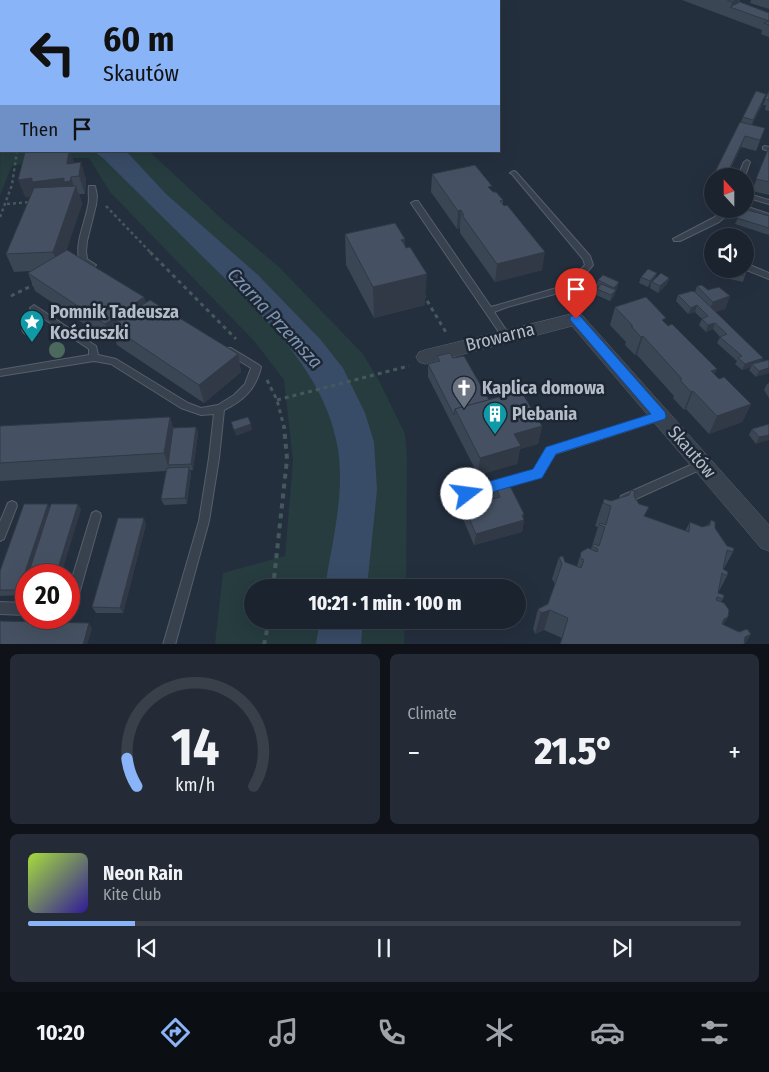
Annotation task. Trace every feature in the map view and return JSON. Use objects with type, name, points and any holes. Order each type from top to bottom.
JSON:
[{"type":"street","name":"Browarna","points":[[420,360],[576,319]]},
{"type":"street","name":"Skautów","points":[[576,319],[769,541]]},
{"type":"lane","points":[[744,168],[747,162]]},
{"type":"lane","points":[[489,311],[504,304],[563,289],[571,285],[589,265],[587,258],[514,173]]},
{"type":"lane","points":[[92,188],[94,196],[82,239],[82,251],[83,260],[98,269]]},
{"type":"lane","points":[[754,198],[769,202]]},
{"type":"lane","points":[[415,203],[506,336]]},
{"type":"lane","points":[[754,211],[769,216]]},
{"type":"lane","points":[[677,239],[719,218]]},
{"type":"lane","points":[[754,270],[769,276]]},
{"type":"lane","points":[[34,308],[93,348],[94,358]]},
{"type":"lane","points":[[0,372],[94,358],[113,361],[185,408],[202,412],[219,409],[243,394],[252,384],[256,367],[223,346]]},
{"type":"lane","points":[[169,644],[204,521],[214,458],[219,409]]},
{"type":"lane","points":[[467,494],[537,474],[551,450],[660,416]]},
{"type":"lane","points":[[625,500],[702,464]]},
{"type":"lane","points":[[0,536],[12,506]]},
{"type":"lane","points":[[80,570],[96,516]]},
{"type":"lane","points":[[0,608],[15,609]]},
{"type":"path","points":[[0,217],[7,204],[15,171],[17,152]]},
{"type":"path","points":[[93,199],[105,205],[140,243],[191,290],[238,341]]},
{"type":"path","points":[[7,204],[36,202]]},
{"type":"path","points":[[11,296],[36,283]]},
{"type":"path","points":[[421,290],[456,349]]},
{"type":"path","points":[[277,400],[378,374],[420,360]]},
{"type":"path","points":[[256,367],[265,376],[277,400],[286,434],[287,459],[274,579]]},
{"type":"path","points":[[264,644],[267,629]]},
{"type":"green space","points":[[0,152],[150,152],[223,220],[279,267],[363,354],[379,381],[405,434],[407,458],[406,579],[244,579],[244,629],[405,629],[404,644],[215,644],[223,573],[285,556],[293,460],[284,380],[255,342],[110,192],[89,158],[51,158],[12,166],[0,195]]},
{"type":"water","name":"Czarna Przemsza","points":[[95,152],[127,152],[166,194],[258,275],[320,339],[343,368],[365,413],[374,442],[377,490],[368,579],[326,579],[337,518],[340,484],[338,449],[331,420],[319,393],[304,367],[286,343],[245,298]]},
{"type":"water","points":[[318,629],[362,629],[361,644],[316,644]]},
{"type":"building","points":[[740,2],[769,13],[769,21],[730,7]]},
{"type":"building","points":[[756,91],[766,94],[753,120],[743,117]]},
{"type":"building","points":[[769,91],[769,100],[765,99]]},
{"type":"building","points":[[740,122],[765,128],[760,140],[745,136],[730,168],[717,168]]},
{"type":"building","points":[[769,147],[769,182],[756,179]]},
{"type":"building","points":[[25,152],[69,152],[67,164],[81,162],[79,176],[71,177],[70,181],[64,182],[64,178],[32,182],[32,178],[18,180]]},
{"type":"building","points":[[475,165],[492,186],[488,187],[493,192],[496,192],[503,200],[500,201],[504,206],[507,205],[545,252],[497,264],[462,215],[464,215],[461,210],[458,211],[432,174]]},
{"type":"building","points":[[76,186],[53,252],[6,254],[34,188]]},
{"type":"building","points":[[754,212],[769,216],[769,228],[737,218],[754,218]]},
{"type":"building","points":[[395,223],[405,239],[401,240],[406,248],[410,247],[427,274],[373,287],[345,234]]},
{"type":"building","points":[[67,250],[144,297],[105,324],[28,273]]},
{"type":"building","points":[[648,269],[657,273],[650,281],[641,277]]},
{"type":"building","points":[[661,273],[669,278],[660,286],[652,282]]},
{"type":"building","points":[[603,275],[619,282],[614,288],[598,280]]},
{"type":"building","points":[[601,284],[616,290],[611,295],[597,289]]},
{"type":"building","points":[[702,285],[708,290],[719,287],[730,296],[713,302],[697,286]]},
{"type":"building","points":[[692,291],[763,358],[745,364],[738,358],[742,356],[720,337],[727,334],[715,323],[708,325],[702,319],[708,316],[697,305],[691,308],[678,295]]},
{"type":"building","points":[[646,297],[666,318],[662,320],[668,326],[672,324],[717,369],[711,371],[719,379],[724,377],[751,404],[717,416],[693,391],[691,392],[680,380],[682,379],[615,307]]},
{"type":"building","points":[[150,300],[238,354],[199,385],[111,326]]},
{"type":"building","points":[[450,353],[453,358],[464,356],[489,400],[455,409],[454,415],[428,364],[440,361],[437,356]]},
{"type":"building","points":[[768,360],[769,368],[759,371],[752,364]]},
{"type":"building","points":[[521,391],[542,426],[514,434],[521,446],[480,458],[455,409]]},
{"type":"building","points":[[170,417],[164,453],[0,463],[0,426]]},
{"type":"building","points":[[248,417],[251,424],[234,430],[231,422]]},
{"type":"building","points":[[769,424],[769,435],[759,437],[752,429]]},
{"type":"building","points":[[196,427],[191,464],[168,465],[173,428]]},
{"type":"building","points":[[189,467],[185,498],[161,499],[167,468]]},
{"type":"building","points":[[508,482],[524,514],[522,515],[524,520],[476,534],[464,507],[500,497],[495,486]]},
{"type":"building","points":[[631,490],[635,491],[634,496],[639,504],[649,507],[644,516],[689,532],[690,522],[702,527],[710,525],[711,520],[715,522],[715,528],[727,546],[734,548],[733,552],[727,550],[723,569],[728,572],[727,576],[722,573],[718,593],[724,595],[723,599],[717,597],[716,600],[724,603],[729,610],[728,617],[724,619],[722,624],[739,632],[747,629],[751,634],[745,637],[744,644],[560,644],[568,618],[550,610],[541,613],[538,609],[548,604],[562,564],[559,557],[563,556],[565,562],[581,568],[584,560],[580,558],[581,552],[588,548],[597,552],[598,549],[592,546],[594,544],[599,546],[605,527],[599,525],[600,523],[606,525],[611,506],[603,503],[604,499],[611,501],[629,495]]},
{"type":"building","points":[[24,504],[48,504],[28,564],[15,564],[15,590],[0,590],[0,571]]},
{"type":"building","points":[[51,504],[78,504],[59,564],[32,564]]},
{"type":"building","points":[[118,518],[144,518],[120,608],[92,607]]},
{"type":"building","points":[[0,621],[15,621],[15,629],[80,629],[80,623],[89,623],[83,644],[0,644]]},
{"type":"place","name":"Pomnik Tadeusza Kościuszki","points":[[32,343]]},
{"type":"place","name":"Kaplica domowa","points":[[464,409]]},
{"type":"place","name":"Plebania","points":[[495,435]]},
{"type":"route","points":[[467,494],[537,474],[551,450],[660,416],[576,319]]}]
